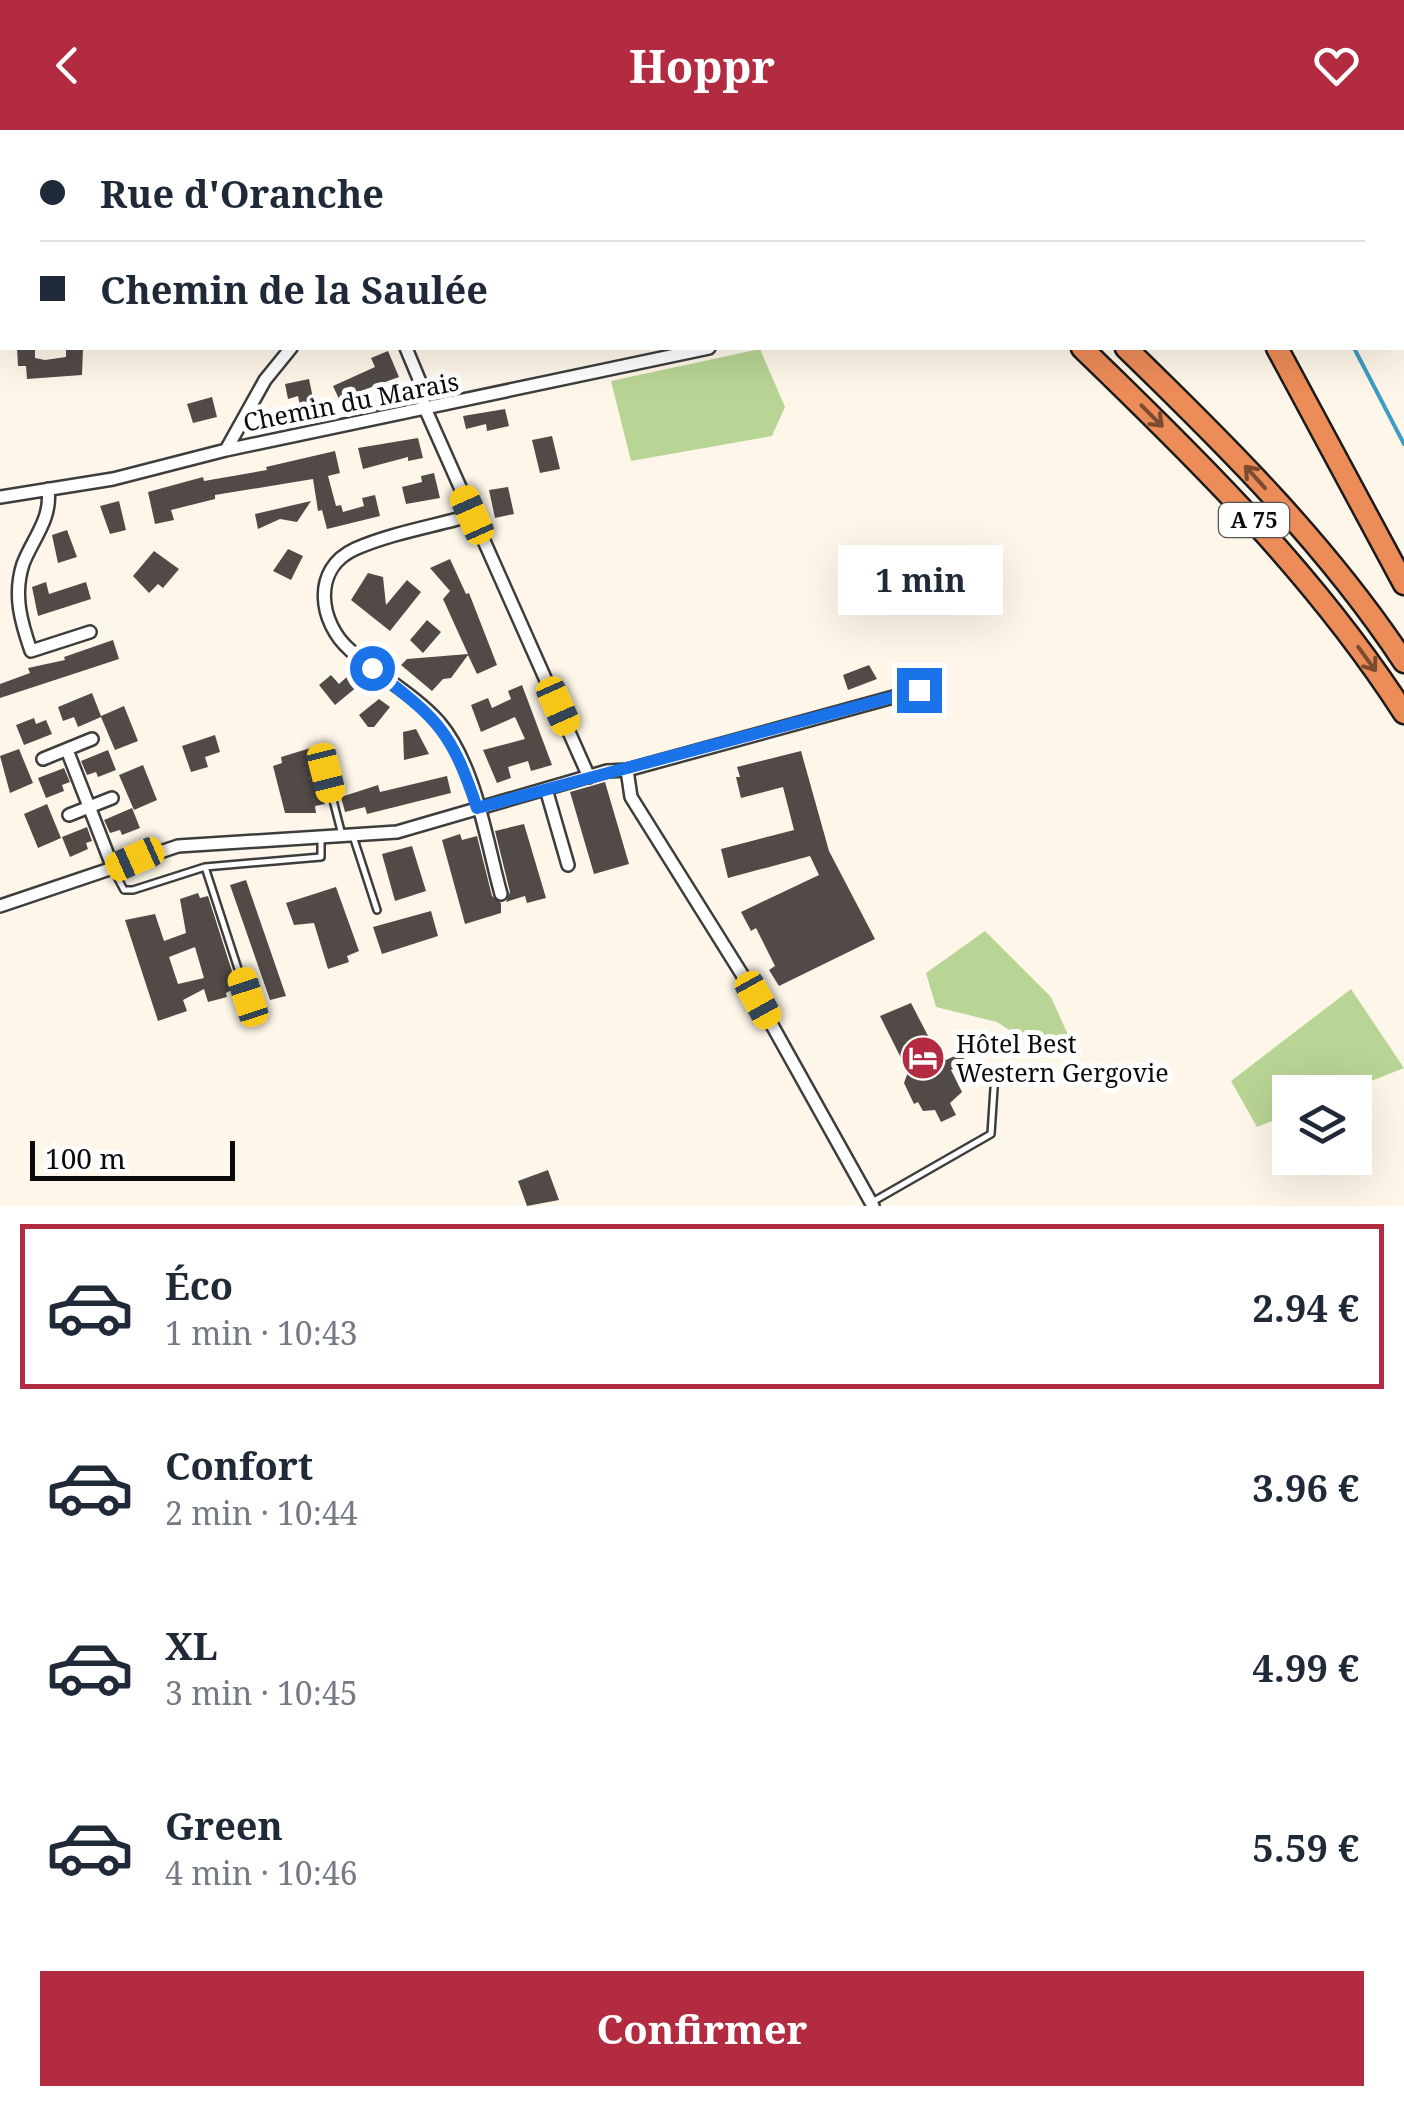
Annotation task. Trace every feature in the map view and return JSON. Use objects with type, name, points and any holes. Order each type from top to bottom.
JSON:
[{"type":"highway","name":"A 75","points":[[1084,350],[1266,533],[1338,619],[1404,713]]},
{"type":"highway","name":"A 75","points":[[1128,350],[1245,466],[1323,554],[1404,662]]},
{"type":"highway","points":[[1278,350],[1404,584]]},
{"type":"street","points":[[226,450],[266,380],[290,350]]},
{"type":"street","points":[[407,350],[422,384],[424,406],[590,777]]},
{"type":"street","name":"Chemin du Marais","points":[[0,497],[114,478],[424,406],[475,400],[701,350]]},
{"type":"street","points":[[48,490],[50,506],[18,584],[24,631],[30,651],[90,632]]},
{"type":"street","points":[[472,515],[353,550],[324,584],[324,606],[329,625],[346,647],[438,721],[454,746],[502,894]]},
{"type":"street","points":[[0,906],[178,846],[397,832],[919,690]]},
{"type":"street","points":[[44,758],[92,739]]},
{"type":"street","points":[[67,750],[113,868]]},
{"type":"street","points":[[627,770],[631,798],[758,1000],[872,1204]]},
{"type":"street","points":[[546,789],[568,864]]},
{"type":"street","points":[[70,815],[112,798]]},
{"type":"lane","points":[[315,777],[326,773],[377,910]]},
{"type":"lane","points":[[113,868],[124,890],[205,866],[321,857],[321,836]]},
{"type":"lane","points":[[205,866],[253,1015]]},
{"type":"lane","points":[[872,1204],[991,1134],[995,1074]]},
{"type":"green space","points":[[760,350],[785,407],[772,436],[631,461],[611,381]]},
{"type":"green space","points":[[985,931],[1051,997],[1069,1037],[1040,1050],[997,1022],[936,1007],[926,973]]},
{"type":"green space","points":[[1351,989],[1404,1068],[1372,1081],[1372,1075],[1272,1075],[1272,1121],[1257,1127],[1231,1081]]},
{"type":"building","points":[[17,350],[35,350],[35,358],[45,360],[66,357],[66,350],[83,350],[82,375],[27,379],[26,366],[18,366]]},
{"type":"building","points":[[388,351],[399,377],[339,399],[333,386],[375,367],[371,358]]},
{"type":"building","points":[[309,379],[314,403],[300,406],[298,396],[288,399],[285,384]]},
{"type":"building","points":[[212,397],[217,417],[193,423],[187,404]]},
{"type":"building","points":[[505,409],[509,426],[487,431],[486,424],[466,429],[463,416]]},
{"type":"building","points":[[552,436],[560,469],[540,473],[532,440]]},
{"type":"building","points":[[418,438],[423,458],[408,461],[408,457],[363,469],[358,448]]},
{"type":"building","points":[[335,451],[340,473],[328,476],[336,506],[341,505],[343,512],[364,506],[362,498],[375,495],[380,516],[327,529],[322,510],[318,511],[313,479],[215,495],[215,499],[171,510],[174,520],[155,524],[148,492],[203,477],[204,481],[267,470],[266,467]]},
{"type":"building","points":[[434,473],[440,498],[406,504],[402,487],[422,482],[421,476]]},
{"type":"building","points":[[508,487],[514,514],[495,518],[489,490]]},
{"type":"building","points":[[119,501],[126,530],[110,534],[100,506]]},
{"type":"building","points":[[311,501],[297,522],[280,519],[258,529],[255,514]]},
{"type":"building","points":[[67,530],[77,557],[58,563],[52,535]]},
{"type":"building","points":[[288,549],[303,556],[291,580],[273,571]]},
{"type":"building","points":[[154,551],[179,569],[163,588],[158,584],[149,593],[133,576]]},
{"type":"building","points":[[450,559],[466,594],[469,593],[497,665],[477,674],[468,655],[451,678],[443,679],[432,691],[401,665],[407,659],[468,654],[443,599],[450,591],[430,568]]},
{"type":"building","points":[[368,573],[383,577],[386,605],[407,580],[421,592],[390,631],[351,600]]},
{"type":"building","points":[[46,582],[49,594],[86,582],[91,599],[38,616],[32,587]]},
{"type":"building","points":[[427,620],[441,632],[423,653],[410,640]]},
{"type":"building","points":[[113,640],[119,659],[0,698],[0,684],[30,673],[28,668],[65,660],[64,657]]},
{"type":"building","points":[[869,665],[877,679],[848,690],[843,675]]},
{"type":"building","points":[[331,675],[339,684],[349,675],[358,686],[335,705],[319,685]]},
{"type":"building","points":[[522,685],[552,765],[531,771],[528,761],[508,767],[511,778],[497,783],[483,750],[525,739],[515,717],[481,732],[471,705],[488,698],[492,708],[511,699],[508,691]]},
{"type":"building","points":[[92,693],[101,716],[124,706],[138,741],[115,750],[101,717],[78,727],[74,717],[63,721],[58,707]]},
{"type":"building","points":[[379,699],[390,707],[374,727],[368,727],[359,715]]},
{"type":"building","points":[[34,718],[36,724],[46,720],[52,734],[24,745],[16,725]]},
{"type":"building","points":[[416,729],[429,754],[404,760],[403,732]]},
{"type":"building","points":[[215,735],[220,752],[205,757],[208,767],[191,772],[182,746]]},
{"type":"building","points":[[314,747],[320,768],[309,778],[320,782],[325,804],[315,806],[316,813],[285,813],[273,766],[282,763],[281,757]]},
{"type":"building","points":[[19,749],[33,783],[10,793],[0,756]]},
{"type":"building","points":[[108,750],[116,770],[98,777],[96,772],[87,775],[81,761]]},
{"type":"building","points":[[801,751],[829,851],[875,939],[779,986],[769,970],[775,966],[756,928],[751,931],[741,912],[819,875],[810,856],[728,878],[721,849],[794,830],[783,787],[741,798],[736,777],[740,777],[737,767]]},
{"type":"building","points":[[143,765],[157,800],[134,810],[119,775]]},
{"type":"building","points":[[64,768],[70,782],[62,785],[64,791],[46,798],[38,778]]},
{"type":"building","points":[[447,776],[451,793],[367,814],[365,807],[345,812],[341,797],[378,785],[380,792]]},
{"type":"building","points":[[605,782],[629,864],[594,874],[570,792]]},
{"type":"building","points":[[47,804],[61,838],[38,848],[24,814]]},
{"type":"building","points":[[132,808],[140,828],[122,835],[120,830],[110,833],[104,820]]},
{"type":"building","points":[[524,824],[546,898],[527,903],[525,896],[506,902],[510,892],[495,831]]},
{"type":"building","points":[[87,827],[92,841],[86,843],[88,849],[70,857],[62,837]]},
{"type":"building","points":[[460,834],[462,840],[477,836],[492,896],[501,903],[501,913],[465,924],[442,840]]},
{"type":"building","points":[[412,846],[426,891],[395,901],[382,854]]},
{"type":"building","points":[[246,880],[286,996],[270,1000],[230,885]]},
{"type":"building","points":[[336,887],[359,951],[347,956],[349,962],[328,969],[314,923],[294,925],[286,903]]},
{"type":"building","points":[[198,893],[200,898],[208,896],[237,987],[226,993],[227,997],[208,1002],[204,989],[183,1000],[187,1011],[158,1021],[125,920],[155,914],[164,941],[186,933],[180,899]],"holes":[[[195,947],[204,978],[178,984],[169,957]]]},
{"type":"building","points":[[431,911],[438,936],[382,954],[373,927]]},
{"type":"building","name":"Hôtel Best Western Gergovie","points":[[911,1003],[939,1057],[943,1054],[946,1060],[961,1053],[966,1062],[951,1070],[962,1092],[950,1103],[956,1115],[941,1122],[935,1110],[923,1111],[918,1102],[914,1104],[904,1083],[908,1072],[880,1016]]},
{"type":"building","points":[[548,1170],[559,1200],[527,1206],[518,1181]]},
{"type":"waterway","points":[[1355,350],[1404,444]]},
{"type":"place","name":"Hôtel Best Western Gergovie","points":[[923,1058]]},
{"type":"route","points":[[372,668],[438,721],[454,746],[477,808],[919,690]]}]
